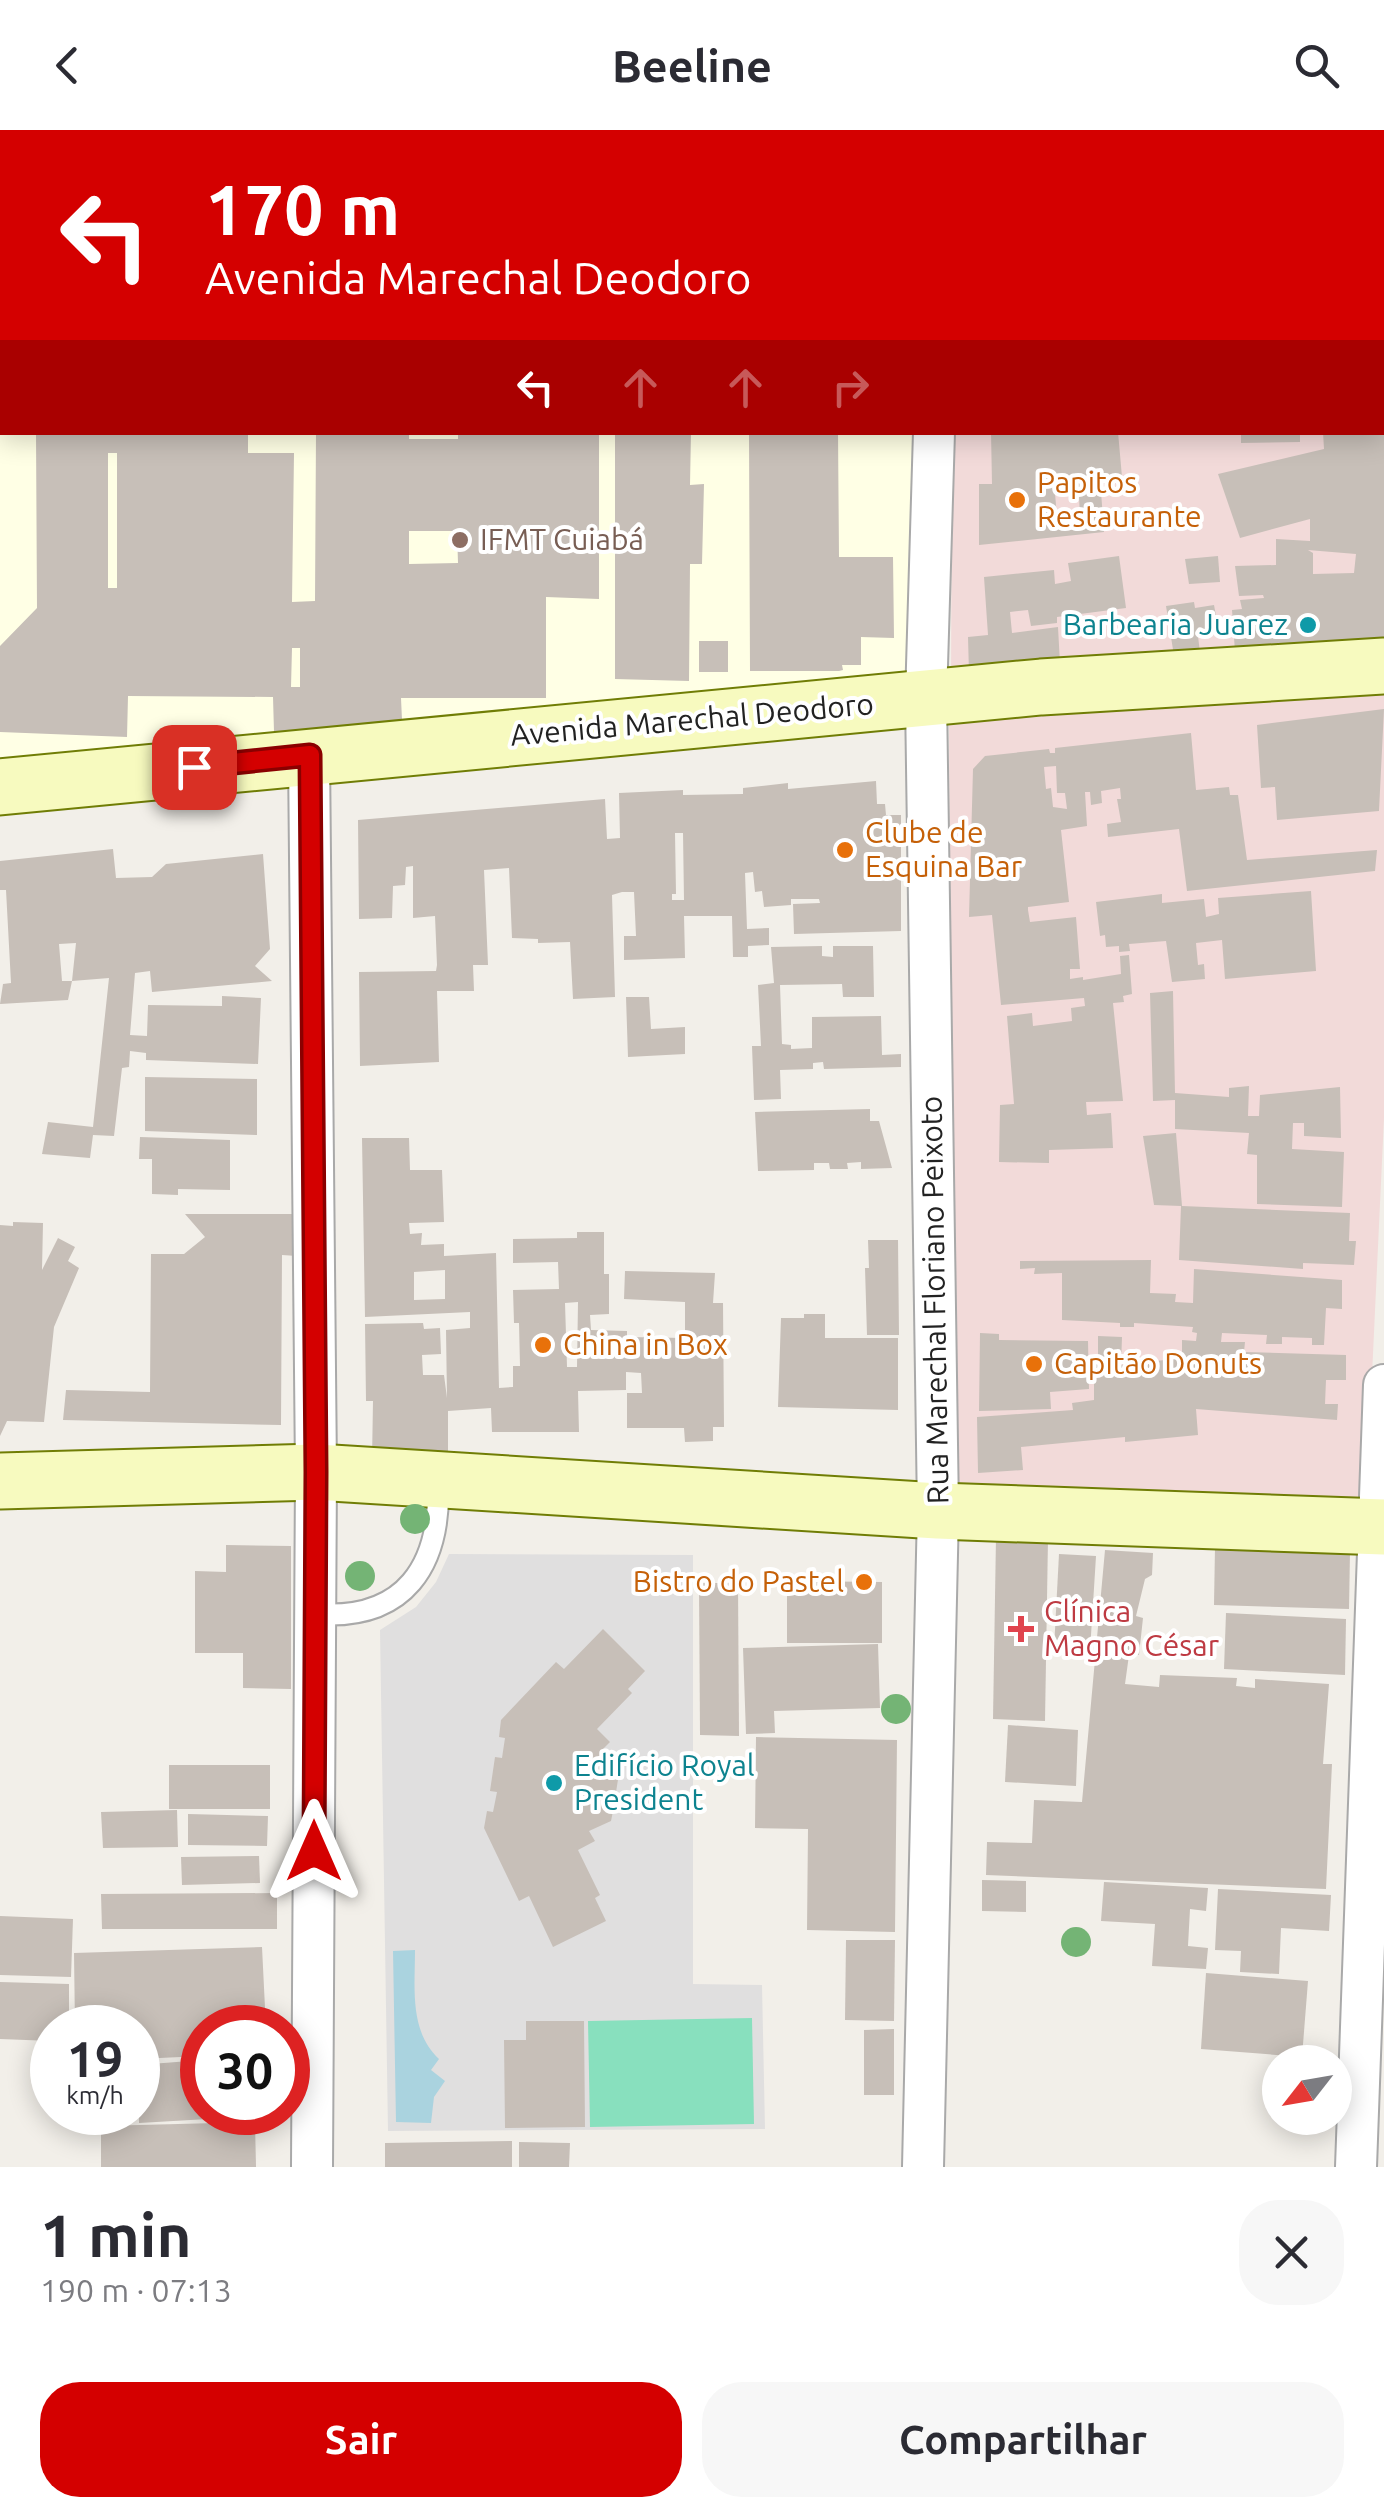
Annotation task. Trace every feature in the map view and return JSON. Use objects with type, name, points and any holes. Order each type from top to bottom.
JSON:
[{"type":"main road","name":"Avenida Marechal Deodoro","points":[[0,787],[1041,687],[1384,666]]},
{"type":"main road","points":[[0,1480],[316,1472],[938,1512],[1381,1527]]},
{"type":"street","name":"Rua Marechal Floriano Peixoto","points":[[923,2167],[938,1512],[926,699],[934,435]]},
{"type":"street","points":[[310,755],[316,1472],[312,2167]]},
{"type":"street","points":[[1356,2167],[1379,1725],[1384,1385]]},
{"type":"lane","points":[[315,1614],[341,1616],[371,1611],[414,1579],[424,1564],[436,1529],[438,1480]]},
{"type":"shaded area","name":"IFMT Cuiabá","points":[[0,435],[916,435],[923,648],[904,682],[0,762]]},
{"type":"shaded area","points":[[952,435],[1384,435],[1384,645],[951,684]]},
{"type":"shaded area","points":[[1384,680],[1384,1118],[1366,1504],[953,1491],[949,719]]},
{"type":"shaded area","points":[[449,1554],[693,1555],[693,1984],[762,1985],[765,2129],[388,2131],[380,1630],[416,1607],[436,1582]]},
{"type":"green space","points":[[752,2018],[754,2124],[590,2127],[588,2021]]},
{"type":"water","points":[[415,1950],[418,2022],[429,2048],[439,2059],[431,2070],[445,2081],[434,2097],[431,2123],[396,2122],[393,1951]]},
{"type":"building","points":[[36,435],[248,435],[248,453],[294,453],[292,602],[315,601],[316,435],[458,439],[458,435],[599,435],[599,599],[546,597],[546,698],[401,698],[402,720],[274,732],[273,697],[128,696],[127,737],[0,732],[0,646],[37,608]],"holes":[[[108,453],[117,453],[117,588],[108,588]],[[409,531],[457,531],[458,563],[409,564]],[[292,648],[300,648],[300,687],[291,687]]]},
{"type":"building","points":[[615,435],[691,435],[690,485],[704,484],[702,564],[690,564],[689,681],[615,679]]},
{"type":"building","points":[[749,435],[838,435],[839,557],[893,557],[894,638],[861,637],[861,665],[842,665],[843,670],[839,671],[750,671]]},
{"type":"building","points":[[991,435],[1118,435],[1122,477],[1100,478],[1104,532],[979,545],[979,484],[992,484]],"holes":[[[1078,479],[1080,515],[1057,517],[1054,481]]]},
{"type":"building","points":[[1241,435],[1300,435],[1300,442],[1241,443]]},
{"type":"building","points":[[1323,435],[1384,435],[1384,639],[1236,665],[1232,610],[1242,609],[1240,600],[1264,598],[1239,596],[1235,566],[1276,565],[1276,539],[1310,541],[1310,519],[1240,538],[1218,474],[1324,449]],"holes":[[[1308,550],[1356,554],[1354,573],[1313,574],[1313,553]]]},
{"type":"building","points":[[1119,556],[1126,608],[1057,617],[1057,623],[1031,626],[1028,610],[1010,612],[1012,633],[1058,627],[1060,664],[969,673],[968,637],[988,635],[984,577],[1054,570],[1055,584],[1071,581],[1068,563]]},
{"type":"building","points":[[1218,556],[1220,582],[1189,584],[1185,559]]},
{"type":"building","points":[[1194,602],[1195,608],[1214,605],[1219,632],[1198,636],[1201,661],[1175,662],[1166,606]]},
{"type":"building","points":[[699,641],[728,641],[728,672],[699,672]]},
{"type":"building","points":[[1384,709],[1379,811],[1277,820],[1275,787],[1261,788],[1257,725]]},
{"type":"building","points":[[1191,733],[1196,790],[1229,787],[1230,795],[1238,795],[1247,860],[1377,850],[1375,871],[1187,891],[1179,829],[1108,837],[1107,824],[1121,822],[1117,799],[1121,799],[1120,788],[1101,791],[1102,803],[1091,805],[1090,792],[1085,792],[1087,826],[1061,830],[1069,902],[1028,910],[1030,922],[1076,917],[1080,969],[1070,969],[1070,979],[1121,974],[1120,956],[1129,955],[1132,994],[1123,996],[1124,1002],[1113,1003],[1123,1101],[1086,1102],[1087,1115],[1111,1113],[1113,1148],[1049,1150],[1049,1163],[999,1162],[1000,1105],[1014,1104],[1007,1016],[1032,1013],[1033,1026],[1072,1021],[1071,1008],[1085,1006],[1084,998],[1001,1005],[992,915],[969,917],[973,769],[985,756],[1049,749],[1055,753],[1055,748]],"holes":[[[1056,766],[1057,793],[1065,793],[1067,809],[1053,807],[1044,767]]]},
{"type":"building","points":[[876,781],[877,804],[885,804],[886,815],[901,815],[901,931],[794,934],[793,904],[820,903],[819,899],[791,899],[791,905],[764,907],[762,891],[755,892],[753,872],[745,873],[747,929],[769,928],[769,945],[748,946],[748,957],[733,957],[732,916],[684,916],[685,958],[624,960],[624,936],[636,936],[634,892],[622,892],[612,895],[615,997],[573,999],[570,942],[538,943],[538,939],[512,938],[509,868],[484,870],[488,965],[473,965],[474,991],[437,991],[439,1062],[360,1066],[359,972],[436,971],[437,965],[435,916],[413,918],[413,866],[406,867],[405,885],[393,886],[392,918],[359,919],[358,820],[605,799],[607,839],[620,838],[619,793],[683,790],[683,795],[743,794],[743,788],[788,783],[788,789]],"holes":[[[675,833],[683,833],[684,900],[672,900],[672,894],[676,894]]]},
{"type":"building","points":[[113,849],[116,878],[152,877],[166,864],[263,854],[270,949],[255,966],[272,981],[152,992],[150,971],[135,973],[130,1035],[147,1036],[148,1005],[222,1006],[222,996],[261,998],[258,1064],[146,1060],[146,1053],[130,1051],[129,1067],[122,1068],[114,1136],[93,1135],[90,1158],[42,1154],[48,1122],[93,1127],[109,978],[72,981],[68,1000],[0,1004],[3,984],[11,983],[6,890],[0,890],[0,861]],"holes":[[[76,943],[72,981],[62,981],[59,944]]]},
{"type":"building","points":[[1311,891],[1316,971],[1225,979],[1222,940],[1196,943],[1198,965],[1204,964],[1205,979],[1172,982],[1166,941],[1129,944],[1130,951],[1119,952],[1119,946],[1106,947],[1105,935],[1100,936],[1096,902],[1162,894],[1162,903],[1204,899],[1206,917],[1219,914],[1218,898]]},
{"type":"building","points":[[822,946],[822,956],[833,957],[833,946],[873,946],[874,997],[843,997],[842,984],[780,985],[782,1044],[791,1045],[791,1049],[812,1048],[812,1017],[881,1016],[882,1055],[901,1054],[901,1067],[824,1069],[823,1062],[813,1063],[813,1069],[780,1070],[781,1099],[754,1100],[752,1046],[761,1046],[758,985],[774,983],[771,947]]},
{"type":"building","points":[[1173,991],[1175,1093],[1229,1097],[1229,1088],[1249,1086],[1248,1116],[1259,1116],[1260,1095],[1340,1087],[1341,1138],[1304,1136],[1304,1123],[1293,1123],[1292,1149],[1344,1152],[1342,1207],[1257,1204],[1257,1155],[1247,1154],[1249,1133],[1175,1129],[1175,1100],[1153,1101],[1150,993]]},
{"type":"building","points":[[626,997],[649,997],[651,1029],[685,1027],[685,1054],[628,1057]]},
{"type":"building","points":[[145,1077],[257,1079],[257,1135],[145,1131]]},
{"type":"building","points":[[870,1109],[870,1121],[879,1121],[892,1168],[861,1169],[861,1162],[847,1163],[848,1169],[830,1169],[829,1163],[814,1163],[814,1170],[758,1171],[755,1112]]},
{"type":"building","points":[[1176,1133],[1182,1206],[1350,1213],[1349,1241],[1356,1241],[1354,1265],[1303,1263],[1303,1269],[1179,1260],[1181,1206],[1154,1205],[1143,1136]]},
{"type":"building","points":[[140,1137],[230,1140],[230,1190],[178,1189],[178,1195],[152,1194],[152,1159],[139,1159]]},
{"type":"building","points":[[362,1138],[409,1138],[410,1170],[442,1170],[444,1222],[409,1223],[410,1234],[422,1233],[421,1245],[444,1244],[444,1256],[496,1253],[499,1388],[513,1387],[513,1366],[520,1366],[513,1290],[559,1289],[558,1262],[513,1263],[513,1239],[577,1238],[577,1232],[604,1232],[609,1314],[590,1315],[591,1330],[627,1331],[627,1337],[685,1338],[685,1302],[624,1299],[625,1271],[715,1273],[713,1303],[723,1303],[724,1427],[713,1427],[713,1441],[685,1442],[684,1428],[627,1428],[627,1393],[642,1393],[641,1373],[626,1372],[626,1390],[578,1391],[579,1432],[492,1432],[491,1408],[448,1411],[448,1459],[372,1460],[373,1401],[366,1401],[365,1324],[423,1323],[424,1329],[440,1328],[441,1354],[422,1355],[423,1375],[444,1375],[447,1398],[446,1330],[470,1328],[470,1312],[365,1317]],"holes":[[[445,1270],[445,1299],[414,1300],[414,1272]],[[578,1302],[577,1367],[567,1367],[565,1303]]]},
{"type":"building","points":[[185,1214],[297,1214],[297,1256],[282,1255],[281,1425],[63,1420],[66,1390],[150,1392],[151,1254],[184,1254],[205,1237]]},
{"type":"building","points":[[13,1222],[43,1223],[42,1270],[58,1238],[75,1247],[68,1261],[79,1268],[54,1327],[44,1422],[7,1421],[0,1436],[0,1225],[13,1226]]},
{"type":"building","points":[[868,1240],[898,1240],[899,1335],[867,1335]]},
{"type":"building","points":[[1151,1260],[1150,1293],[1176,1294],[1175,1302],[1193,1303],[1194,1269],[1342,1280],[1342,1309],[1326,1308],[1324,1345],[1312,1345],[1312,1338],[1282,1337],[1282,1344],[1266,1344],[1267,1335],[1222,1333],[1221,1342],[1245,1342],[1244,1352],[1346,1355],[1346,1380],[1326,1380],[1325,1404],[1338,1404],[1337,1420],[1196,1409],[1198,1435],[1021,1447],[1023,1470],[978,1473],[977,1417],[1073,1410],[1072,1403],[1094,1400],[1098,1336],[1122,1337],[1121,1365],[1182,1358],[1182,1340],[1196,1341],[1193,1327],[1134,1323],[1134,1327],[1120,1327],[1120,1323],[1062,1320],[1062,1273],[1034,1274],[1035,1268],[1020,1269],[1020,1261]]},
{"type":"building","points":[[804,1314],[825,1314],[825,1338],[898,1338],[898,1410],[778,1407],[781,1318],[804,1318]]},
{"type":"building","name":"Capitão Donuts","points":[[980,1333],[999,1334],[999,1340],[1088,1341],[1089,1389],[1050,1392],[1051,1409],[979,1411]]},
{"type":"building","name":"Clínica Magno César","points":[[996,1537],[1048,1538],[1045,1721],[993,1719]]},
{"type":"building","points":[[226,1545],[291,1546],[291,1689],[243,1688],[243,1653],[195,1653],[195,1571],[226,1572]]},
{"type":"building","points":[[1215,1547],[1350,1551],[1349,1609],[1214,1605]]},
{"type":"building","points":[[1105,1550],[1153,1553],[1152,1575],[1145,1579],[1136,1616],[1143,1618],[1139,1655],[1129,1655],[1125,1684],[1159,1687],[1160,1675],[1237,1678],[1236,1686],[1255,1688],[1255,1679],[1329,1684],[1323,1764],[1332,1764],[1326,1889],[986,1875],[987,1842],[1032,1843],[1034,1800],[1082,1802]]},
{"type":"building","points":[[1059,1554],[1096,1556],[1090,1651],[1054,1649]]},
{"type":"building","points":[[787,1581],[882,1582],[882,1643],[787,1643]]},
{"type":"building","points":[[699,1583],[738,1583],[739,1736],[700,1735]]},
{"type":"building","points":[[1226,1613],[1346,1619],[1345,1675],[1224,1669]]},
{"type":"building","name":"Edifício Royal President","points":[[603,1629],[645,1671],[628,1689],[632,1693],[597,1729],[610,1742],[602,1750],[620,1767],[611,1821],[589,1831],[595,1841],[578,1850],[600,1895],[595,1898],[606,1921],[553,1947],[529,1896],[519,1901],[484,1828],[487,1811],[493,1812],[497,1792],[490,1791],[495,1757],[502,1758],[505,1738],[499,1737],[501,1720],[556,1662],[564,1669]]},
{"type":"building","points":[[878,1644],[880,1708],[774,1711],[775,1733],[746,1734],[743,1648]]},
{"type":"building","points":[[1008,1725],[1078,1730],[1076,1786],[1005,1782]]},
{"type":"building","points":[[756,1737],[897,1740],[895,1932],[807,1930],[808,1829],[755,1828]]},
{"type":"building","points":[[169,1765],[270,1765],[270,1809],[169,1809]]},
{"type":"building","points":[[177,1810],[178,1847],[103,1848],[101,1812]]},
{"type":"building","points":[[188,1814],[268,1816],[267,1846],[188,1845]]},
{"type":"building","points":[[259,1856],[260,1883],[182,1885],[181,1857]]},
{"type":"building","points":[[982,1880],[1026,1881],[1026,1912],[982,1911]]},
{"type":"building","points":[[1104,1882],[1208,1888],[1206,1911],[1190,1909],[1188,1946],[1208,1948],[1206,1969],[1152,1966],[1155,1924],[1101,1921]]},
{"type":"building","points":[[1218,1889],[1331,1895],[1329,1931],[1281,1928],[1279,1974],[1240,1972],[1241,1951],[1215,1950]]},
{"type":"building","points":[[277,1893],[277,1929],[102,1929],[101,1894]]},
{"type":"building","points":[[0,1916],[73,1919],[71,1977],[0,1975]]},
{"type":"building","points":[[846,1940],[895,1940],[894,2021],[845,2020]]},
{"type":"building","points":[[262,1947],[265,2005],[180,2005],[180,2057],[160,2058],[160,2005],[75,2005],[74,1953]]},
{"type":"building","points":[[1206,1973],[1308,1981],[1303,2045],[1262,2045],[1262,2054],[1201,2049]]},
{"type":"building","points":[[0,1982],[69,1984],[69,2005],[30,2005],[30,2040],[0,2039]]},
{"type":"building","points":[[526,2021],[584,2021],[585,2127],[505,2128],[504,2040],[526,2040]]},
{"type":"building","points":[[894,2029],[894,2095],[864,2095],[864,2030]]},
{"type":"building","points":[[180,2062],[180,2121],[160,2122],[160,2063]]},
{"type":"building","points":[[160,2124],[180,2124],[180,2135],[255,2135],[256,2167],[101,2167],[101,2135],[160,2135]]},
{"type":"building","points":[[512,2141],[512,2167],[385,2167],[385,2143]]},
{"type":"building","points":[[519,2142],[570,2143],[569,2167],[519,2167]]},
{"type":"place","name":"Papitos Restaurante","points":[[1017,500]]},
{"type":"place","name":"IFMT Cuiabá","points":[[460,540]]},
{"type":"place","name":"Barbearia Juarez","points":[[1308,625]]},
{"type":"place","name":"Clube de Esquina Bar","points":[[845,850]]},
{"type":"place","name":"China in Box","points":[[543,1345]]},
{"type":"place","name":"Capitão Donuts","points":[[1034,1364]]},
{"type":"place","name":"Bistro do Pastel","points":[[864,1582]]},
{"type":"place","name":"Clínica Magno César","points":[[1021,1629]]},
{"type":"place","name":"Edifício Royal President","points":[[554,1783]]},
{"type":"route","points":[[194,767],[310,755],[316,1472],[314,1851]]}]
